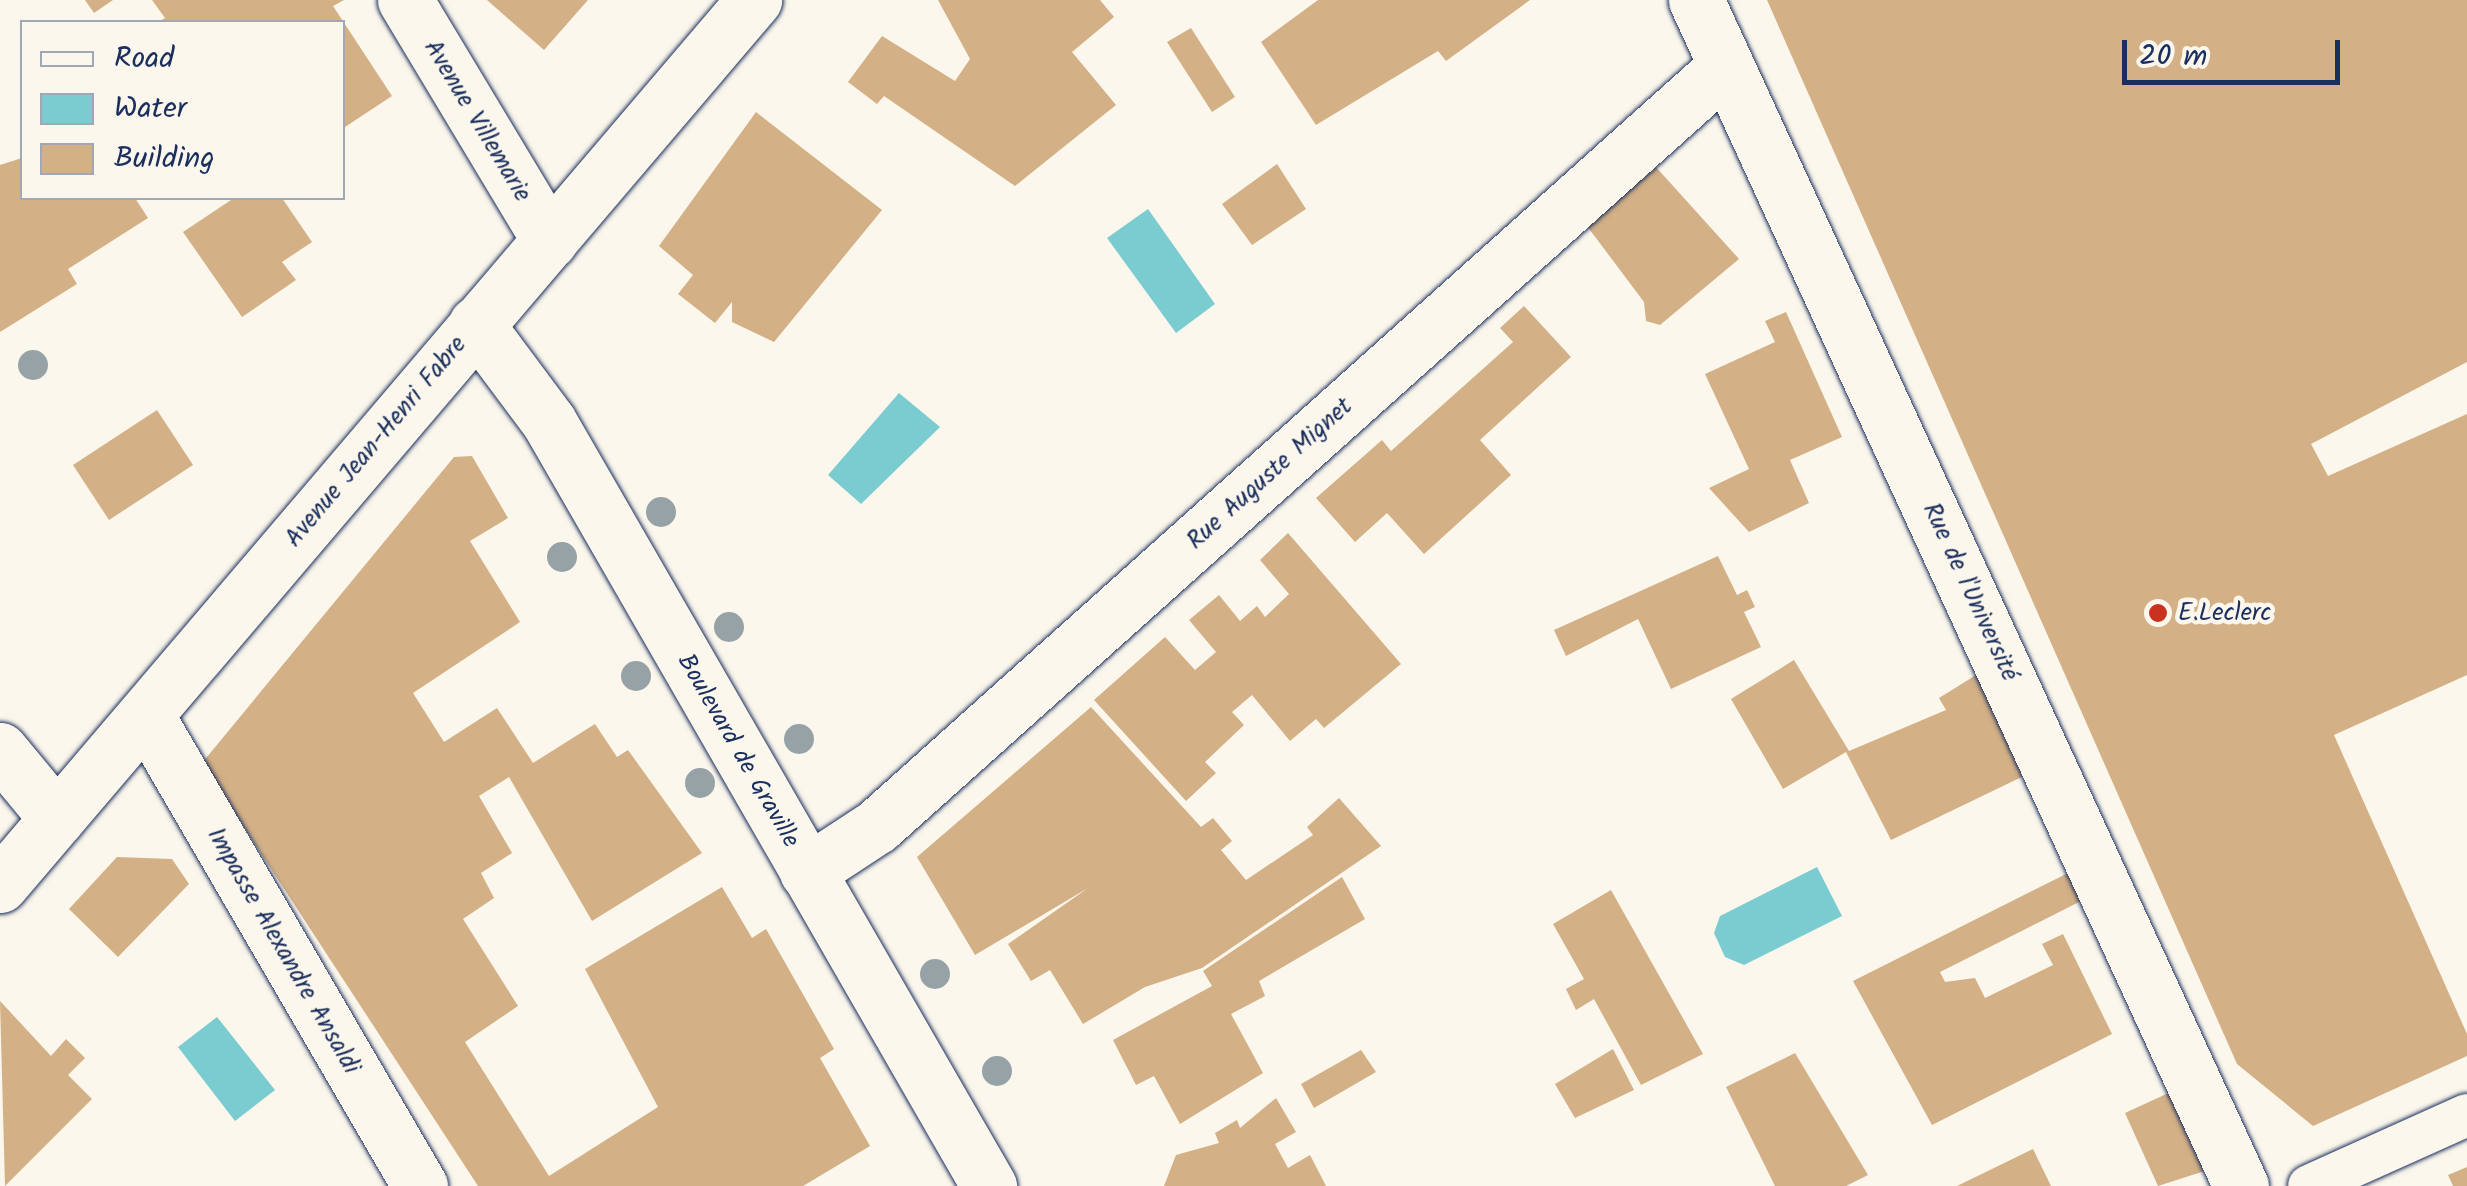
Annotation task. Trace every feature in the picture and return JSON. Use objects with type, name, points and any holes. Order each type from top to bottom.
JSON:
[{"type":"street","name":"Avenue Villemarie","points":[[405,0],[550,241]]},
{"type":"street","name":"Avenue Jean-Henri Fabre","points":[[0,884],[754,0]]},
{"type":"street","name":"Rue de l'Université","points":[[1696,0],[2241,1186]]},
{"type":"street","name":"Rue Auguste Mignet","points":[[806,872],[877,826],[1726,66]]},
{"type":"street","name":"Boulevard de Graville","points":[[476,324],[549,422],[988,1186]]},
{"type":"street","name":"Impasse Alexandre Ansaldi","points":[[146,716],[420,1186]]},
{"type":"street","points":[[0,750],[58,819]]},
{"type":"lane","points":[[2309,1186],[2467,1115]]},
{"type":"water","points":[[1148,209],[1215,304],[1176,333],[1107,238]]},
{"type":"water","points":[[899,393],[940,427],[861,504],[828,475]]},
{"type":"water","points":[[1817,867],[1842,916],[1744,965],[1725,957],[1714,933],[1720,916]]},
{"type":"water","points":[[217,1017],[275,1090],[235,1121],[178,1047]]},
{"type":"building","points":[[85,0],[113,0],[94,13]]},
{"type":"building","points":[[152,0],[344,0],[333,6],[342,20],[162,20],[165,18]]},
{"type":"building","points":[[487,0],[588,0],[544,50]]},
{"type":"building","points":[[938,0],[1100,0],[1114,17],[1072,52],[1116,105],[1015,186],[884,96],[877,104],[848,82],[882,36],[955,81],[970,59]]},
{"type":"building","points":[[1318,0],[1530,0],[1446,61],[1438,51],[1316,125],[1261,42]]},
{"type":"building","name":"E.Leclerc","points":[[1767,0],[2467,0],[2467,362],[2311,444],[2328,476],[2467,414],[2467,675],[2334,735],[2467,1034],[2467,1056],[2313,1126],[2237,1064]]},
{"type":"building","points":[[345,24],[392,96],[345,127]]},
{"type":"building","points":[[1191,28],[1235,97],[1212,112],[1167,42]]},
{"type":"building","points":[[756,112],[882,210],[774,342],[732,322],[732,302],[715,323],[678,294],[693,275],[659,246]]},
{"type":"building","points":[[20,159],[20,200],[136,200],[148,218],[68,269],[77,284],[0,332],[0,165]]},
{"type":"building","points":[[1277,164],[1306,209],[1252,245],[1222,204]]},
{"type":"building","points":[[1655,166],[1739,259],[1660,325],[1646,321],[1644,302],[1587,226]]},
{"type":"building","points":[[231,200],[283,200],[312,242],[282,262],[296,280],[242,317],[183,232]]},
{"type":"building","points":[[1524,306],[1571,357],[1480,440],[1511,475],[1424,554],[1387,513],[1355,542],[1316,498],[1382,440],[1391,451],[1513,342],[1500,328]]},
{"type":"building","points":[[1786,312],[1842,437],[1790,460],[1809,503],[1749,532],[1709,488],[1749,469],[1705,374],[1775,342],[1765,321]]},
{"type":"building","points":[[157,410],[193,465],[109,520],[73,465]]},
{"type":"building","points":[[472,456],[508,518],[470,541],[520,622],[413,693],[444,742],[497,708],[533,763],[595,724],[617,757],[628,750],[702,853],[592,921],[509,777],[479,796],[512,853],[481,873],[494,898],[463,919],[518,1006],[465,1042],[549,1176],[658,1107],[585,969],[722,887],[752,938],[766,929],[834,1049],[820,1058],[870,1146],[803,1186],[478,1186],[202,763],[454,457]]},
{"type":"building","points":[[1288,533],[1401,664],[1324,728],[1316,719],[1290,741],[1252,695],[1232,712],[1244,725],[1205,762],[1216,773],[1186,801],[1094,700],[1165,637],[1195,670],[1216,652],[1189,620],[1219,595],[1240,621],[1257,606],[1265,617],[1289,594],[1260,560]]},
{"type":"building","points":[[1718,556],[1737,595],[1747,590],[1755,607],[1744,612],[1761,647],[1671,689],[1638,619],[1566,656],[1554,630]]},
{"type":"building","points":[[1794,660],[1849,751],[1946,710],[1939,698],[1984,670],[2030,773],[1891,840],[1846,752],[1783,789],[1731,699]]},
{"type":"building","points":[[1091,707],[1201,827],[1213,818],[1232,841],[1221,850],[1246,880],[1313,835],[1307,827],[1339,798],[1381,846],[1202,968],[1145,987],[1083,1024],[1050,970],[1031,981],[1008,944],[1088,888],[975,955],[917,857]]},
{"type":"building","points":[[117,857],[172,859],[189,884],[118,957],[69,909]]},
{"type":"building","points":[[2074,870],[2087,898],[1940,972],[1945,982],[1975,978],[1985,998],[2053,965],[2042,944],[2063,934],[2112,1034],[1932,1125],[1853,981]]},
{"type":"building","points":[[1342,877],[1365,919],[1259,981],[1265,996],[1231,1014],[1263,1073],[1180,1124],[1154,1076],[1136,1085],[1113,1040],[1212,986],[1203,971]]},
{"type":"building","points":[[1611,890],[1703,1054],[1641,1085],[1594,999],[1576,1010],[1566,989],[1584,979],[1553,924]]},
{"type":"building","points":[[0,1001],[51,1056],[66,1039],[85,1058],[68,1075],[92,1099],[5,1186]]},
{"type":"building","points":[[1613,1049],[1634,1090],[1575,1118],[1555,1084]]},
{"type":"building","points":[[1361,1050],[1376,1072],[1314,1108],[1301,1084]]},
{"type":"building","points":[[1795,1053],[1868,1175],[1846,1186],[1775,1186],[1726,1087]]},
{"type":"building","points":[[2175,1090],[2211,1169],[2158,1186],[2125,1113]]},
{"type":"building","points":[[1276,1098],[1296,1132],[1275,1144],[1288,1168],[1310,1155],[1326,1186],[1164,1186],[1176,1155],[1219,1143],[1215,1133],[1237,1120],[1240,1128]]},
{"type":"building","points":[[2033,1149],[2051,1186],[1957,1186]]},
{"type":"building","points":[[2467,1167],[2467,1186],[2453,1186],[2448,1175]]},
{"type":"place","name":"E.Leclerc","points":[[2158,613]]}]
